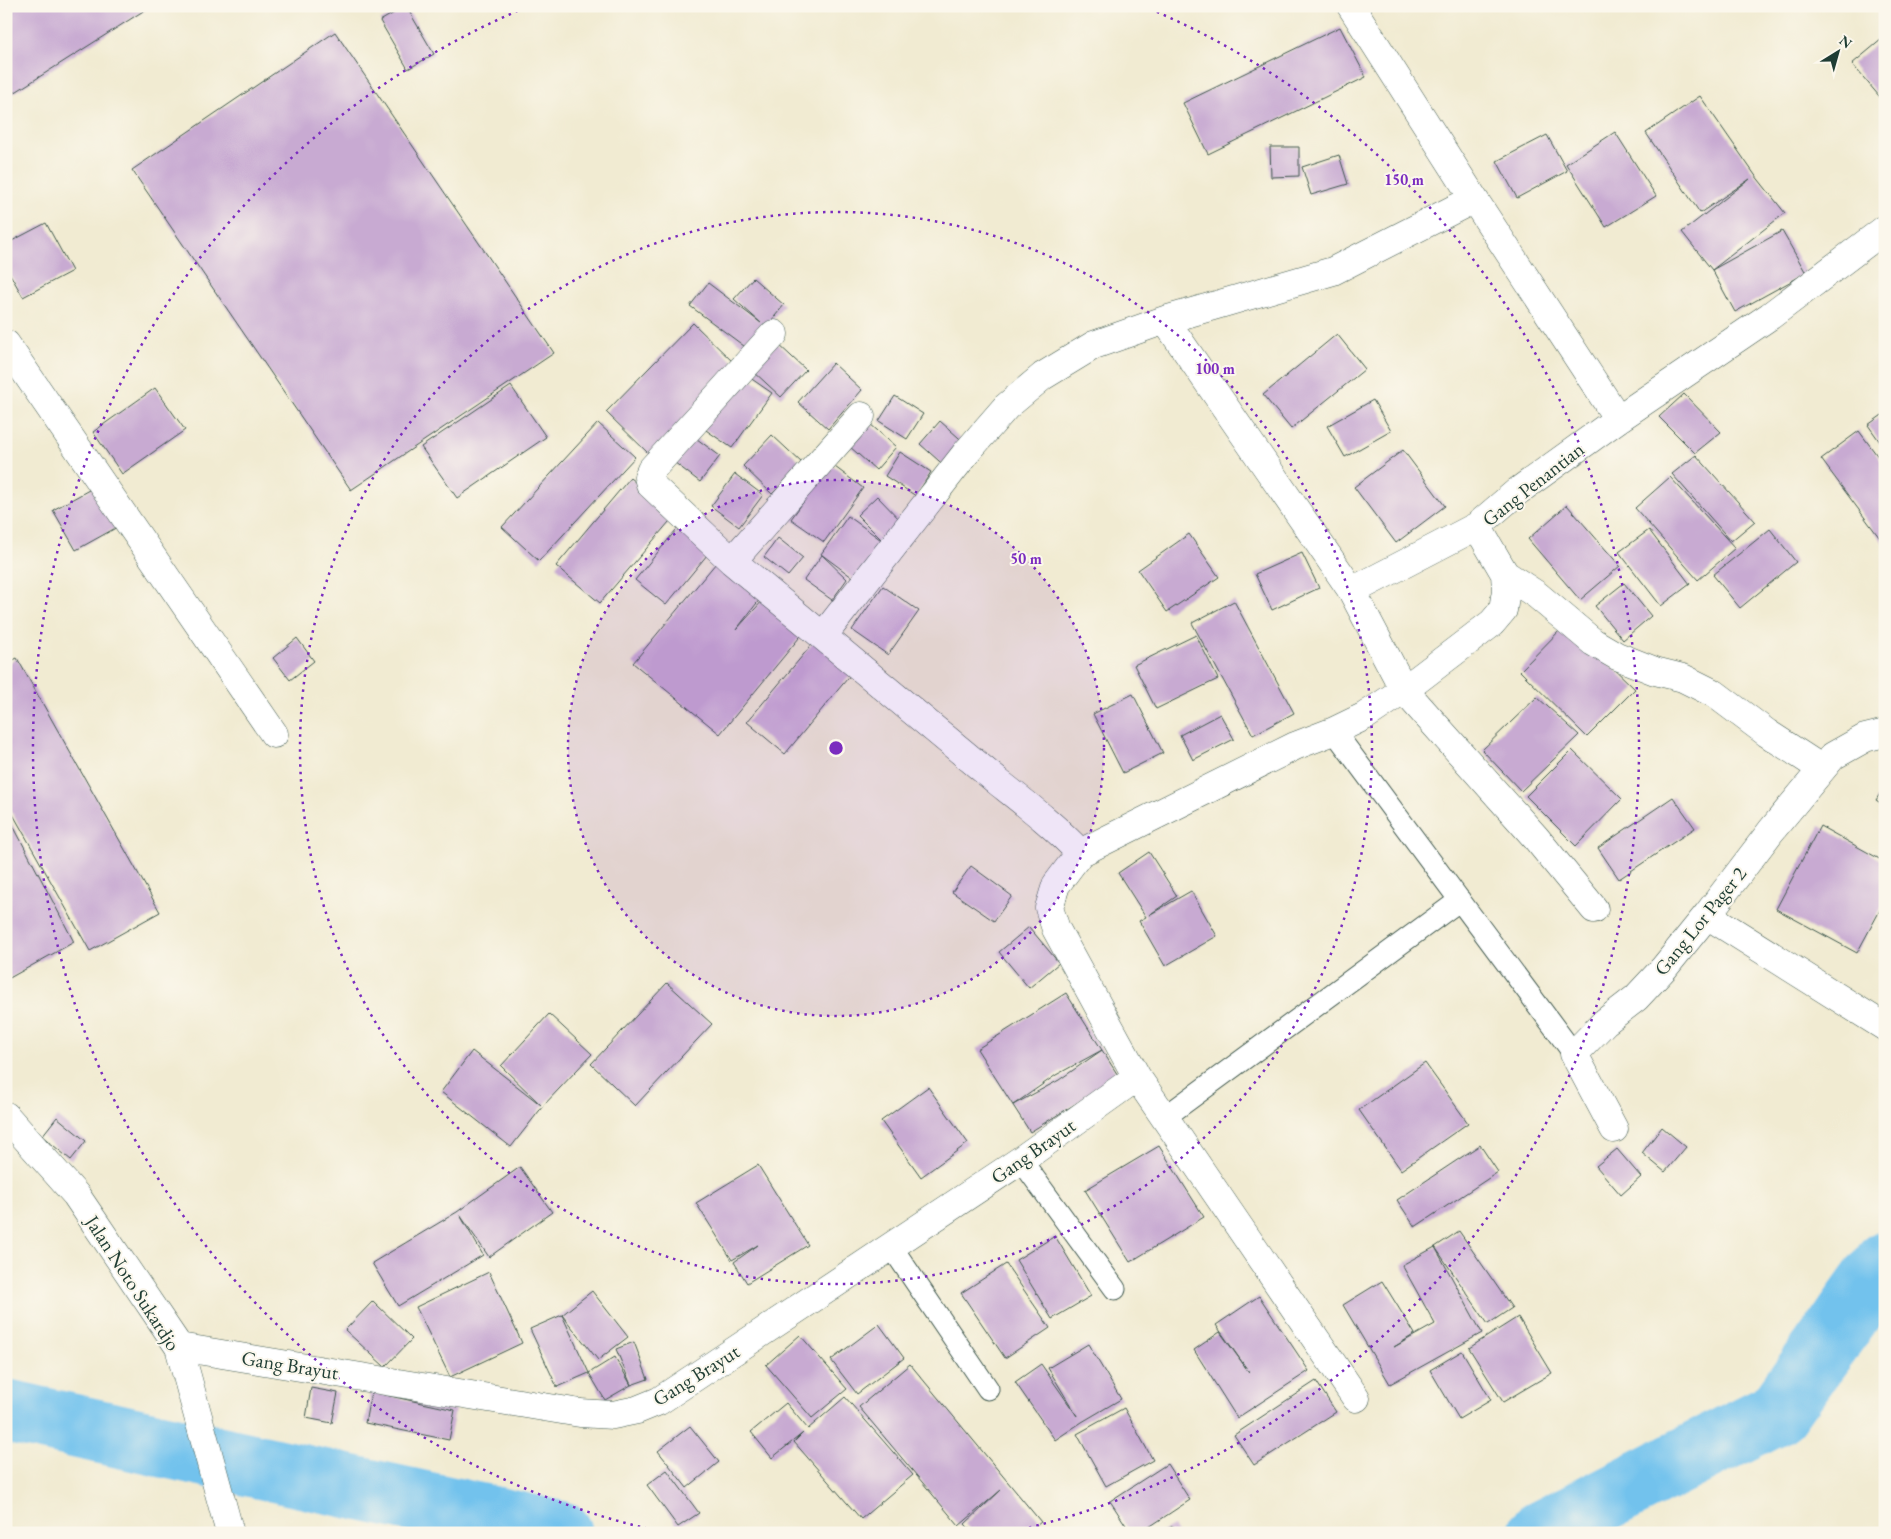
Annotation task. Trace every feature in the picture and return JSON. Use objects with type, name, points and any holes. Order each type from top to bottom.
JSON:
[{"type":"street","points":[[1351,6],[1618,419]]},
{"type":"street","points":[[823,636],[966,453],[1006,407],[1043,376],[1094,345],[1165,320],[1333,271],[1474,199]]},
{"type":"street","name":"Gang Penantian","points":[[1505,574],[1477,526],[1518,491],[1618,419],[1770,316],[1885,229]]},
{"type":"street","points":[[1165,320],[1352,592],[1404,690],[1536,838],[1594,909]]},
{"type":"street","points":[[774,334],[650,470],[648,477],[650,484],[732,561],[1064,835],[1080,853]]},
{"type":"street","points":[[6,344],[274,734]]},
{"type":"street","points":[[732,561],[861,416]]},
{"type":"street","points":[[1352,592],[1477,526]]},
{"type":"street","points":[[1356,1398],[1137,1076],[1056,929],[1050,908],[1056,885],[1080,853],[1296,746],[1365,716],[1404,690],[1492,623],[1503,610],[1506,590],[1505,574]]},
{"type":"street","points":[[1505,574],[1537,595],[1593,642],[1633,663],[1655,672],[1683,678],[1715,694],[1767,733],[1822,769]]},
{"type":"street","name":"Gang Lor Pager 2","points":[[1574,1054],[1605,1022],[1636,998],[1664,968],[1771,831],[1833,756],[1865,738],[1885,734]]},
{"type":"street","points":[[1707,915],[1885,1027]]},
{"type":"street","points":[[1574,1054],[1614,1129]]},
{"type":"street","name":"Gang Brayut","points":[[178,1347],[580,1413],[613,1415],[637,1410],[659,1401],[1021,1160],[1137,1076]]},
{"type":"street","name":"Jalan Noto Sukardjo","points":[[6,1116],[76,1195],[178,1347],[230,1533]]},
{"type":"lane","points":[[1334,731],[1574,1054]]},
{"type":"lane","points":[[1165,1117],[1460,900]]},
{"type":"lane","points":[[1021,1160],[1115,1289]]},
{"type":"lane","points":[[891,1246],[988,1389]]},
{"type":"building","points":[[6,6],[147,6],[148,8],[6,98]]},
{"type":"building","points":[[406,6],[434,54],[408,69],[380,21]]},
{"type":"building","points":[[1340,27],[1366,77],[1208,154],[1183,103]]},
{"type":"building","points":[[335,32],[554,353],[351,490],[132,170]]},
{"type":"building","points":[[1882,39],[1885,42],[1885,103],[1852,64]]},
{"type":"building","points":[[1700,96],[1755,175],[1785,213],[1712,270],[1682,232],[1750,179],[1700,213],[1646,133]]},
{"type":"building","points":[[1615,132],[1656,196],[1606,227],[1566,164]]},
{"type":"building","points":[[1547,135],[1567,171],[1517,198],[1497,161]]},
{"type":"building","points":[[1270,147],[1299,147],[1299,176],[1271,177]]},
{"type":"building","points":[[1339,155],[1348,184],[1311,195],[1302,167]]},
{"type":"building","points":[[46,223],[72,271],[23,297],[6,267],[6,244]]},
{"type":"building","points":[[1782,231],[1806,273],[1735,312],[1712,270]]},
{"type":"building","points":[[753,278],[784,305],[748,349],[690,306],[708,283],[761,323],[734,299]]},
{"type":"building","points":[[693,323],[737,366],[650,455],[606,412]]},
{"type":"building","points":[[1337,334],[1365,369],[1291,429],[1263,395]]},
{"type":"building","points":[[777,343],[806,370],[781,397],[752,370]]},
{"type":"building","points":[[833,363],[862,390],[828,429],[798,402]]},
{"type":"building","points":[[743,373],[772,393],[732,448],[703,428]]},
{"type":"building","points":[[511,386],[546,437],[457,498],[421,447]]},
{"type":"building","points":[[155,388],[185,430],[122,474],[93,432]]},
{"type":"building","points":[[1684,394],[1721,432],[1695,453],[1659,417]]},
{"type":"building","points":[[895,396],[923,414],[907,439],[879,421]]},
{"type":"building","points":[[1373,400],[1391,431],[1345,457],[1327,426]]},
{"type":"building","points":[[1885,413],[1885,449],[1868,425]]},
{"type":"building","points":[[940,421],[968,446],[948,469],[920,444]]},
{"type":"building","points":[[598,423],[635,457],[539,561],[502,527]]},
{"type":"building","points":[[869,423],[896,447],[876,470],[849,446]]},
{"type":"building","points":[[1859,431],[1885,466],[1885,545],[1821,459]]},
{"type":"building","points":[[689,433],[720,456],[700,482],[670,459]]},
{"type":"building","points":[[772,435],[802,463],[772,494],[743,466]]},
{"type":"building","points":[[1403,450],[1445,506],[1396,543],[1354,487]]},
{"type":"building","points":[[900,452],[931,472],[916,496],[885,476]]},
{"type":"building","points":[[1696,455],[1755,521],[1731,541],[1672,474]]},
{"type":"building","points":[[831,464],[863,488],[824,542],[791,519]]},
{"type":"building","points":[[735,474],[763,495],[739,527],[711,506]]},
{"type":"building","points":[[1670,477],[1735,548],[1698,580],[1635,508]]},
{"type":"building","points":[[630,478],[675,515],[600,603],[556,566]]},
{"type":"building","points":[[98,485],[121,525],[76,550],[53,510]]},
{"type":"building","points":[[877,496],[903,523],[884,542],[857,515]]},
{"type":"building","points":[[1567,505],[1620,566],[1580,600],[1528,539]]},
{"type":"building","points":[[848,516],[884,542],[856,580],[821,554]]},
{"type":"building","points":[[681,524],[712,549],[666,605],[635,580]]},
{"type":"building","points":[[1770,529],[1796,562],[1740,608],[1713,575]]},
{"type":"building","points":[[1649,530],[1690,584],[1661,606],[1619,552]]},
{"type":"building","points":[[1189,534],[1219,577],[1167,612],[1138,570]]},
{"type":"building","points":[[778,538],[803,558],[788,576],[764,557]]},
{"type":"building","points":[[1302,553],[1319,588],[1272,610],[1255,574]]},
{"type":"building","points":[[822,555],[847,579],[832,600],[804,580]]},
{"type":"building","points":[[716,563],[760,599],[736,630],[764,599],[804,632],[720,734],[633,663]]},
{"type":"building","points":[[1624,583],[1651,616],[1623,640],[1595,606]]},
{"type":"building","points":[[883,586],[919,611],[888,655],[852,630]]},
{"type":"building","points":[[1234,601],[1294,713],[1253,735],[1192,623]]},
{"type":"building","points":[[1567,623],[1635,689],[1587,737],[1520,671]]},
{"type":"building","points":[[1196,635],[1218,679],[1156,709],[1134,665]]},
{"type":"building","points":[[297,638],[314,661],[290,680],[273,658]]},
{"type":"building","points":[[814,642],[852,673],[785,754],[747,722]]},
{"type":"building","points":[[17,658],[160,912],[90,951],[6,802],[6,664]]},
{"type":"building","points":[[1133,694],[1163,753],[1123,773],[1093,714]]},
{"type":"building","points":[[1537,697],[1579,735],[1521,791],[1482,750]]},
{"type":"building","points":[[1220,714],[1234,739],[1193,760],[1180,735]]},
{"type":"building","points":[[1572,750],[1622,799],[1576,846],[1526,796]]},
{"type":"building","points":[[1885,786],[1885,806],[1876,800]]},
{"type":"building","points":[[1673,797],[1695,828],[1619,879],[1598,848]]},
{"type":"building","points":[[6,812],[74,942],[6,980]]},
{"type":"building","points":[[1820,826],[1885,862],[1885,901],[1857,953],[1776,909]]},
{"type":"building","points":[[1149,852],[1177,896],[1149,915],[1191,891],[1217,936],[1165,966],[1139,921],[1146,917],[1118,873]]},
{"type":"building","points":[[971,866],[1012,896],[994,921],[952,892]]},
{"type":"building","points":[[1029,927],[1059,963],[1029,988],[999,952]]},
{"type":"building","points":[[667,983],[712,1024],[635,1106],[591,1064]]},
{"type":"building","points":[[1066,993],[1102,1050],[1119,1077],[1030,1132],[977,1049]],"holes":[[[1102,1050],[1059,1080],[1013,1105],[1056,1075]]]},
{"type":"building","points":[[549,1014],[592,1054],[543,1106],[511,1147],[441,1092],[472,1051],[541,1105],[501,1066]]},
{"type":"building","points":[[1425,1063],[1468,1123],[1401,1170],[1359,1110]]},
{"type":"building","points":[[928,1087],[968,1143],[921,1177],[881,1121]]},
{"type":"building","points":[[57,1117],[86,1141],[71,1160],[42,1136]]},
{"type":"building","points":[[1662,1127],[1686,1147],[1665,1172],[1642,1153]]},
{"type":"building","points":[[1480,1145],[1498,1172],[1415,1227],[1397,1200]]},
{"type":"building","points":[[1159,1146],[1204,1217],[1130,1262],[1085,1190]]},
{"type":"building","points":[[1617,1149],[1641,1177],[1621,1195],[1596,1166]]},
{"type":"building","points":[[758,1165],[808,1245],[747,1283],[734,1262],[758,1245],[732,1260],[696,1203]]},
{"type":"building","points":[[520,1167],[552,1212],[489,1257],[460,1215],[483,1255],[398,1306],[372,1263],[457,1212]]},
{"type":"building","points":[[1459,1231],[1512,1308],[1488,1324],[1435,1247]]},
{"type":"building","points":[[1055,1236],[1091,1296],[1052,1319],[1016,1260]]},
{"type":"building","points":[[1435,1247],[1482,1333],[1390,1384],[1343,1305],[1382,1281],[1415,1334],[1394,1347],[1435,1324],[1402,1265]]},
{"type":"building","points":[[1006,1264],[1050,1328],[1005,1358],[961,1293]]},
{"type":"building","points":[[489,1272],[522,1343],[450,1377],[416,1307]]},
{"type":"building","points":[[592,1291],[628,1337],[598,1360],[562,1315]]},
{"type":"building","points":[[1259,1296],[1309,1371],[1237,1418],[1194,1350],[1220,1332],[1249,1372],[1216,1325]]},
{"type":"building","points":[[373,1301],[412,1339],[385,1367],[345,1330]]},
{"type":"building","points":[[562,1315],[589,1373],[557,1387],[530,1329]]},
{"type":"building","points":[[1518,1317],[1552,1373],[1503,1402],[1469,1348]]},
{"type":"building","points":[[879,1324],[904,1358],[857,1394],[831,1360]]},
{"type":"building","points":[[800,1335],[847,1389],[812,1418],[766,1365]]},
{"type":"building","points":[[634,1342],[648,1379],[631,1385],[616,1349]]},
{"type":"building","points":[[1088,1344],[1121,1399],[1055,1440],[1015,1382],[1041,1364],[1077,1416],[1048,1368]]},
{"type":"building","points":[[1462,1351],[1491,1400],[1459,1419],[1430,1370]]},
{"type":"building","points":[[615,1357],[631,1385],[605,1400],[589,1373]]},
{"type":"building","points":[[910,1364],[1041,1522],[1027,1533],[973,1533],[965,1524],[1001,1490],[959,1526],[859,1407]]},
{"type":"building","points":[[1316,1381],[1336,1412],[1254,1465],[1234,1435]]},
{"type":"building","points":[[311,1388],[338,1393],[332,1423],[306,1418]]},
{"type":"building","points":[[371,1392],[455,1410],[449,1440],[365,1423]]},
{"type":"building","points":[[845,1397],[913,1475],[861,1519],[794,1442],[803,1433],[772,1458],[751,1432],[786,1403],[808,1429]]},
{"type":"building","points":[[1124,1408],[1153,1460],[1106,1486],[1077,1434]]},
{"type":"building","points":[[690,1426],[719,1462],[687,1488],[658,1451]]},
{"type":"building","points":[[1167,1464],[1190,1500],[1140,1533],[1131,1533],[1110,1501]]},
{"type":"building","points":[[667,1470],[699,1513],[678,1527],[647,1485]]},
{"type":"building","points":[[1173,1526],[1177,1533],[1159,1533]]},
{"type":"waterway","points":[[1540,1533],[1778,1412],[1885,1263]]},
{"type":"waterway","points":[[6,1411],[561,1533]]}]
